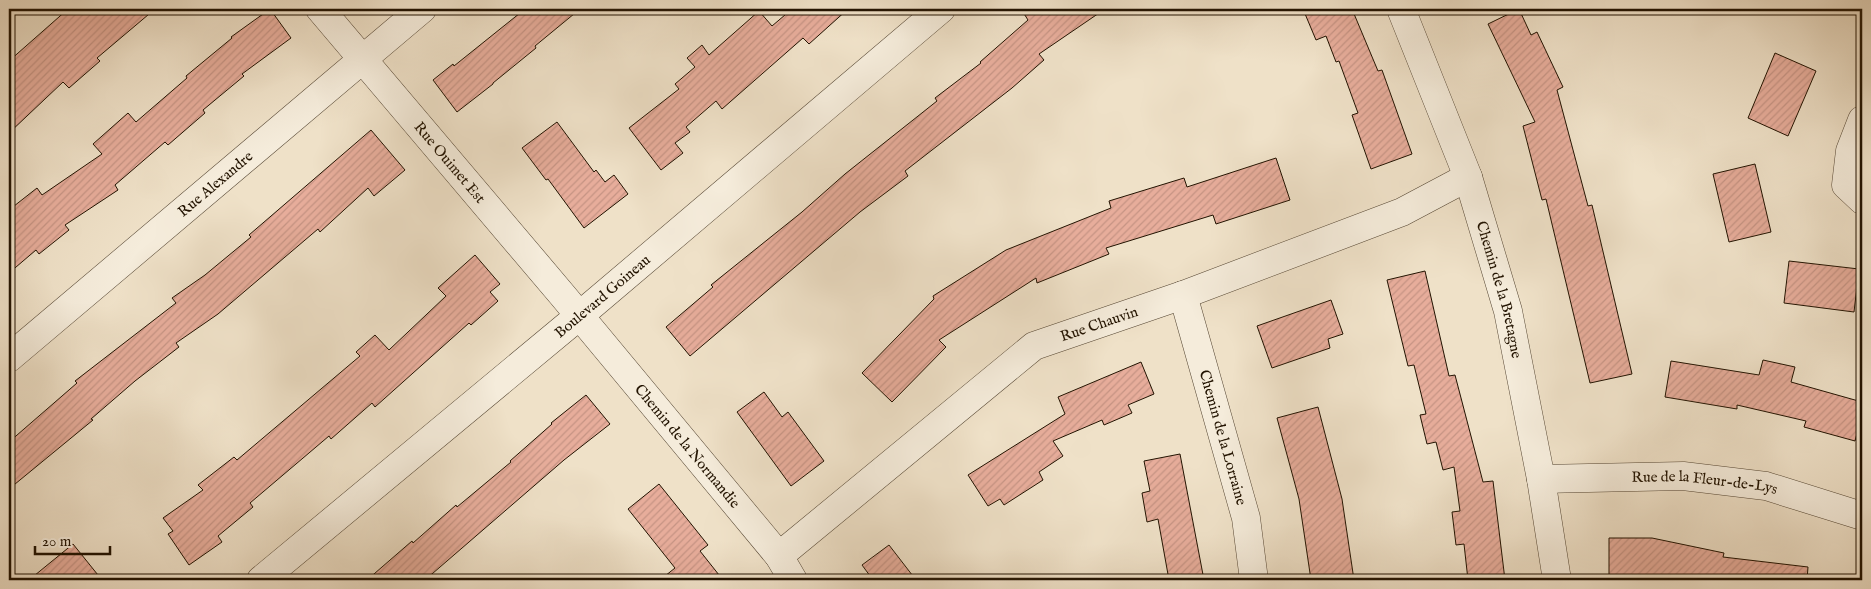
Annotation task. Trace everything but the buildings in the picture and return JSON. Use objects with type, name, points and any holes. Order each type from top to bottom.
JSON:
[{"type":"street","name":"Rue Ouimet Est","points":[[320,9],[579,316]]},
{"type":"street","name":"Rue Alexandre","points":[[9,358],[422,9]]},
{"type":"street","name":"Boulevard Goineau","points":[[261,580],[579,316],[941,9]]},
{"type":"street","name":"Chemin de la Bretagne","points":[[1402,9],[1468,177],[1508,311],[1541,479],[1557,580]]},
{"type":"street","points":[[1862,120],[1850,151],[1846,185],[1862,200]]},
{"type":"street","name":"Rue Chauvin","points":[[780,556],[1034,346],[1182,294],[1402,212],[1468,177]]},
{"type":"street","name":"Chemin de la Lorraine","points":[[1182,294],[1246,518],[1254,580]]},
{"type":"street","name":"Chemin de la Normandie","points":[[579,316],[780,556],[793,580]]},
{"type":"street","name":"Rue de la Fleur-de-Lys","points":[[1541,479],[1692,477],[1766,486],[1862,516]]}]
